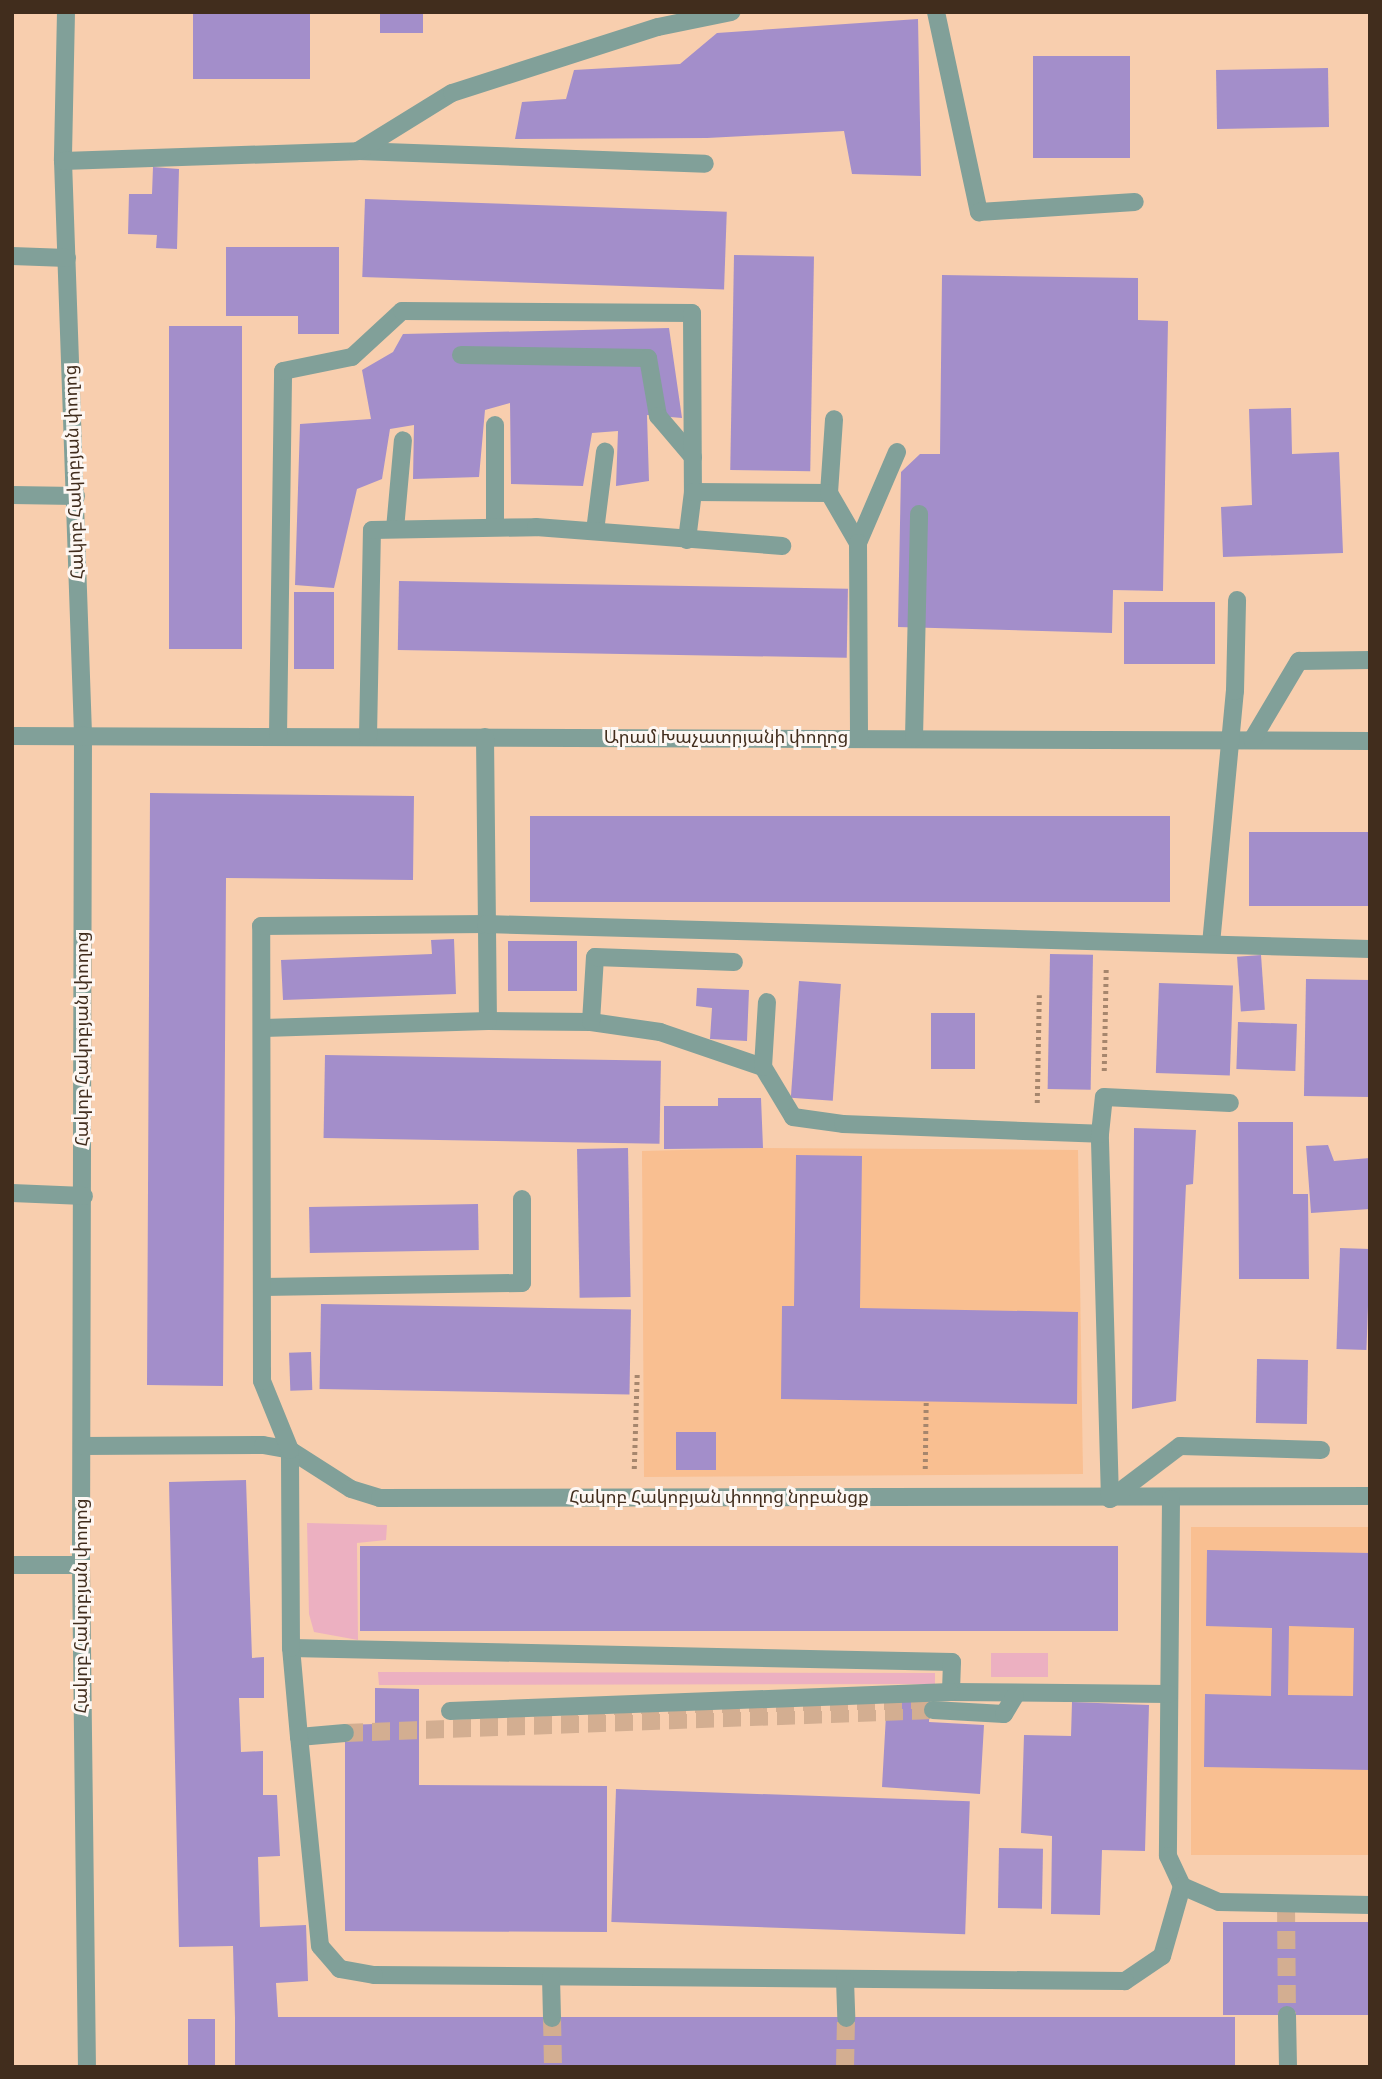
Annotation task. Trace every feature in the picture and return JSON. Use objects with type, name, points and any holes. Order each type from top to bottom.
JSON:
[{"type":"street","name":"Հակոբ Հակոբյան փողոց","points":[[66,12],[63,161],[83,736],[81,1565],[88,2067]]},
{"type":"street","points":[[358,151],[452,93],[658,27],[731,12]]},
{"type":"street","points":[[936,12],[979,212],[1135,202]]},
{"type":"street","points":[[63,161],[358,151],[705,164]]},
{"type":"street","points":[[12,257],[67,258]]},
{"type":"street","points":[[278,736],[283,371],[352,357],[402,311],[692,313],[693,492],[687,540]]},
{"type":"street","points":[[461,355],[648,358],[658,416],[693,457]]},
{"type":"street","points":[[834,419],[829,493],[858,543]]},
{"type":"street","points":[[495,425],[495,526]]},
{"type":"street","points":[[395,529],[402,440]]},
{"type":"street","points":[[595,531],[604,452]]},
{"type":"street","points":[[859,738],[858,543],[897,452]]},
{"type":"street","points":[[693,492],[829,493]]},
{"type":"street","points":[[12,495],[76,496]]},
{"type":"street","points":[[914,738],[919,514]]},
{"type":"street","points":[[368,737],[372,530],[495,526],[782,546]]},
{"type":"street","points":[[1211,944],[1231,740],[1237,600]]},
{"type":"street","points":[[1252,740],[1299,662],[1370,660]]},
{"type":"street","name":"Արամ Խաչատրյանի փողոց","points":[[12,736],[1370,741]]},
{"type":"street","points":[[485,737],[488,1021]]},
{"type":"street","points":[[1171,1499],[1168,1856],[1182,1886],[1162,1956],[1125,1981],[374,1975],[340,1969],[320,1947],[299,1737],[292,1648],[290,1450],[262,1381],[264,1028],[261,926],[486,925],[1370,949]]},
{"type":"street","points":[[591,1022],[595,957],[734,962]]},
{"type":"street","points":[[767,1002],[763,1067],[793,1118],[843,1124],[1100,1134]]},
{"type":"street","points":[[264,1028],[488,1021],[591,1022],[660,1032],[763,1067]]},
{"type":"street","points":[[1110,1499],[1100,1134],[1104,1097],[1230,1103]]},
{"type":"street","points":[[12,1193],[83,1196]]},
{"type":"street","points":[[263,1287],[522,1283],[522,1199]]},
{"type":"street","name":"Հակոբ Հակոբյան փողոց նրբանցք","points":[[82,1446],[263,1445],[290,1450],[351,1489],[380,1498],[1171,1499],[1370,1496]]},
{"type":"street","points":[[1110,1499],[1180,1446],[1321,1450]]},
{"type":"street","points":[[12,1565],[81,1565]]},
{"type":"street","points":[[292,1648],[952,1662],[950,1692]]},
{"type":"street","points":[[450,1711],[950,1692],[1015,1696],[1169,1695]]},
{"type":"street","points":[[933,1710],[1004,1713],[1015,1696]]},
{"type":"street","points":[[299,1737],[345,1733]]},
{"type":"street","points":[[1182,1886],[1219,1902],[1370,1905]]},
{"type":"street","points":[[551,1977],[552,2018]]},
{"type":"street","points":[[845,1980],[846,2018]]},
{"type":"street","points":[[1287,2015],[1288,2067]]},
{"type":"path","points":[[1104,1097],[1105,993]]},
{"type":"path","points":[[1037,1132],[1039,995]]},
{"type":"path","points":[[633,1498],[636,1371]]},
{"type":"path","points":[[925,1498],[926,1401]]},
{"type":"shaded area","points":[[763,1148],[1078,1150],[1083,1474],[644,1477],[642,1151]]},
{"type":"shaded area","points":[[307,1523],[387,1525],[386,1540],[357,1543],[358,1640],[314,1632],[309,1614]]},
{"type":"shaded area","points":[[1191,1527],[1370,1527],[1370,1855],[1191,1855]]},
{"type":"shaded area","points":[[991,1653],[1048,1653],[1048,1677],[991,1677]]},
{"type":"shaded area","points":[[378,1672],[935,1673],[935,1684],[379,1685]]},
{"type":"building","points":[[193,12],[310,12],[310,79],[193,79]]},
{"type":"building","points":[[380,12],[423,12],[423,33],[380,33]]},
{"type":"building","points":[[918,19],[921,176],[852,174],[844,131],[707,138],[515,139],[522,102],[566,99],[574,70],[680,64],[717,33]]},
{"type":"building","points":[[1033,56],[1130,56],[1130,158],[1033,158]]},
{"type":"building","points":[[1328,68],[1329,127],[1217,129],[1216,70]]},
{"type":"building","points":[[153,167],[179,169],[177,249],[156,248],[157,235],[128,234],[129,194],[152,194]]},
{"type":"building","points":[[365,199],[727,212],[724,290],[362,277]]},
{"type":"building","points":[[226,247],[339,247],[339,334],[298,334],[298,316],[226,316]]},
{"type":"building","points":[[734,255],[814,256],[810,471],[730,470]]},
{"type":"building","points":[[942,275],[1138,278],[1138,320],[1168,321],[1163,591],[1113,590],[1112,633],[898,627],[901,472],[920,454],[940,454]]},
{"type":"building","points":[[169,326],[242,326],[242,649],[169,649]]},
{"type":"building","points":[[669,328],[682,418],[647,415],[649,481],[616,486],[618,431],[592,433],[583,486],[511,484],[510,403],[485,410],[479,477],[413,479],[414,425],[390,429],[382,479],[357,489],[334,588],[295,585],[300,424],[371,419],[362,370],[393,352],[403,334]]},
{"type":"building","points":[[1291,408],[1292,454],[1339,452],[1343,553],[1223,557],[1221,507],[1252,505],[1249,409]]},
{"type":"building","points":[[399,581],[848,589],[847,658],[398,650]]},
{"type":"building","points":[[294,592],[334,592],[334,669],[294,669]]},
{"type":"building","points":[[1124,602],[1215,602],[1215,664],[1124,664]]},
{"type":"building","points":[[150,793],[414,796],[413,880],[226,878],[223,1386],[147,1385]]},
{"type":"building","points":[[530,816],[1170,816],[1170,902],[530,902]]},
{"type":"building","points":[[1249,832],[1370,832],[1370,906],[1249,906]]},
{"type":"building","points":[[454,939],[456,994],[283,1000],[281,960],[432,954],[431,940]]},
{"type":"building","points":[[508,941],[577,941],[577,991],[508,991]]},
{"type":"building","points":[[1050,954],[1093,955],[1091,1090],[1048,1089]]},
{"type":"building","points":[[1261,955],[1265,1010],[1241,1012],[1237,957]]},
{"type":"building","points":[[1306,979],[1370,980],[1368,1097],[1304,1096]]},
{"type":"building","points":[[799,981],[841,984],[833,1101],[791,1098]]},
{"type":"building","points":[[1159,983],[1233,986],[1230,1076],[1156,1073]]},
{"type":"building","points":[[697,988],[749,990],[747,1041],[710,1039],[712,1008],[696,1006]]},
{"type":"building","points":[[931,1013],[975,1013],[975,1069],[931,1069]]},
{"type":"building","points":[[1238,1022],[1297,1024],[1295,1071],[1236,1069]]},
{"type":"building","points":[[325,1055],[661,1061],[660,1144],[324,1138]]},
{"type":"building","points":[[718,1098],[761,1098],[763,1148],[664,1149],[664,1106],[718,1106]]},
{"type":"building","points":[[1238,1122],[1293,1122],[1293,1194],[1308,1194],[1309,1279],[1239,1279]]},
{"type":"building","points":[[1134,1128],[1196,1130],[1193,1184],[1186,1185],[1176,1401],[1132,1409]]},
{"type":"building","points":[[1328,1145],[1334,1161],[1370,1158],[1370,1209],[1311,1213],[1306,1146]]},
{"type":"building","points":[[628,1148],[631,1297],[580,1298],[577,1149]]},
{"type":"building","points":[[796,1155],[862,1156],[860,1308],[1078,1312],[1077,1404],[781,1399],[782,1306],[794,1306]]},
{"type":"building","points":[[478,1204],[479,1250],[310,1253],[309,1207]]},
{"type":"building","points":[[1340,1248],[1370,1249],[1366,1350],[1336,1349]]},
{"type":"building","points":[[321,1304],[631,1309],[629,1394],[320,1389]]},
{"type":"building","points":[[311,1352],[312,1390],[290,1391],[289,1353]]},
{"type":"building","points":[[1257,1359],[1308,1360],[1307,1424],[1256,1423]]},
{"type":"building","points":[[676,1432],[716,1432],[716,1470],[676,1470]]},
{"type":"building","points":[[246,1480],[252,1658],[264,1657],[264,1698],[239,1698],[241,1752],[263,1751],[263,1795],[277,1795],[280,1856],[258,1857],[260,1927],[306,1925],[308,1981],[276,1983],[278,2017],[235,2018],[233,1946],[179,1947],[169,1482]]},
{"type":"building","points":[[360,1546],[1118,1546],[1118,1631],[360,1631]]},
{"type":"building","points":[[1207,1550],[1370,1553],[1370,1770],[1204,1767],[1205,1694],[1271,1696],[1272,1628],[1206,1626]],"holes":[[[1289,1626],[1354,1628],[1353,1696],[1288,1695]]]},
{"type":"building","points":[[375,1688],[419,1689],[419,1785],[607,1786],[607,1932],[345,1931],[345,1725],[375,1724]]},
{"type":"building","points":[[887,1697],[930,1700],[929,1722],[984,1725],[980,1794],[882,1787]]},
{"type":"building","points":[[1072,1702],[1149,1705],[1145,1851],[1102,1850],[1100,1915],[1051,1914],[1052,1836],[1021,1833],[1024,1735],[1071,1736]]},
{"type":"building","points":[[616,1789],[970,1801],[965,1934],[611,1922]]},
{"type":"building","points":[[999,1848],[1043,1849],[1042,1909],[998,1908]]},
{"type":"building","points":[[1223,1922],[1370,1922],[1370,2015],[1223,2015]]},
{"type":"building","points":[[235,2017],[1235,2017],[1235,2067],[235,2067]]},
{"type":"building","points":[[188,2019],[215,2019],[215,2067],[188,2067]]},
{"type":"tunnel","points":[[345,1733],[933,1710]]},
{"type":"tunnel","points":[[1286,1904],[1287,2015]]},
{"type":"tunnel","points":[[552,2018],[553,2067]]},
{"type":"tunnel","points":[[845,2067],[846,2018]]}]
